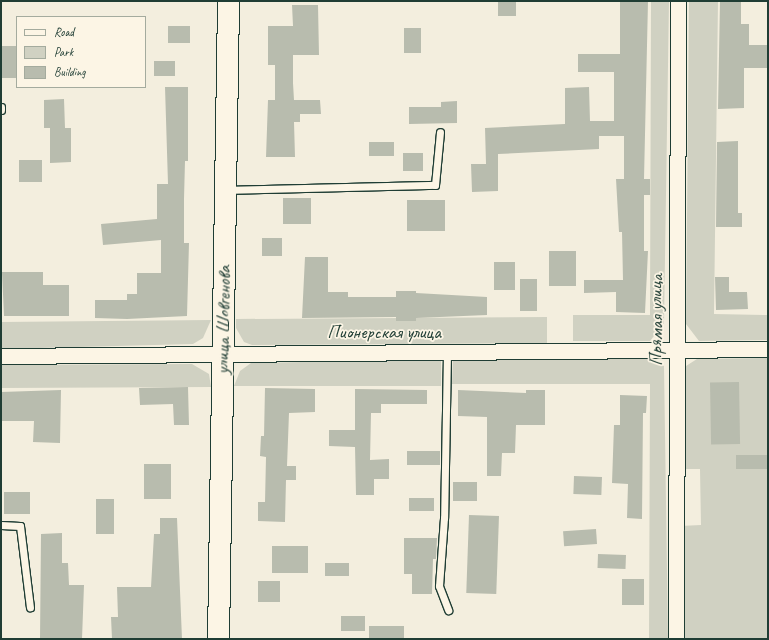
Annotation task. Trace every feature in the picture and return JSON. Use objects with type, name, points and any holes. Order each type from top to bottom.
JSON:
[{"type":"main road","name":"улица Шовгенова","points":[[218,639],[228,1]]},
{"type":"street","name":"Прямая улица","points":[[676,639],[678,1]]},
{"type":"street","name":"Пионерская улица","points":[[1,356],[768,349]]},
{"type":"lane","points":[[225,190],[435,185],[440,132]]},
{"type":"lane","points":[[447,353],[444,518],[439,586],[448,610]]},
{"type":"lane","points":[[1,525],[20,526],[30,607]]},
{"type":"green space","points":[[651,1],[669,1],[664,323],[650,341],[573,341],[573,315],[650,315]]},
{"type":"green space","points":[[689,1],[718,1],[714,314],[768,315],[768,340],[699,341],[686,324]]},
{"type":"green space","points":[[547,317],[547,343],[252,345],[244,342],[236,328],[236,319]]},
{"type":"green space","points":[[211,320],[203,338],[193,344],[1,349],[1,322]]},
{"type":"green space","points":[[453,357],[652,359],[664,366],[668,639],[649,639],[650,384],[452,384]]},
{"type":"green space","points":[[768,358],[768,639],[681,639],[680,526],[701,525],[700,469],[684,469],[683,373],[686,366],[697,359]]},
{"type":"green space","points":[[441,359],[441,386],[234,386],[240,371],[251,363]]},
{"type":"green space","points":[[192,364],[209,374],[211,387],[1,388],[1,365]]},
{"type":"building","points":[[498,1],[516,1],[516,16],[498,16]]},
{"type":"building","points":[[620,1],[648,1],[644,179],[650,179],[650,195],[644,195],[644,251],[648,251],[645,313],[616,312],[616,292],[584,293],[584,280],[623,280],[622,232],[619,232],[616,179],[624,179],[624,136],[599,136],[599,149],[498,154],[498,191],[472,192],[471,164],[486,164],[485,128],[565,124],[565,88],[589,87],[590,121],[614,121],[614,72],[578,72],[578,54],[620,54]]},
{"type":"building","points":[[720,1],[741,1],[741,24],[749,24],[749,45],[768,45],[768,68],[744,68],[744,108],[718,109]]},
{"type":"building","points":[[292,5],[318,5],[319,55],[293,55],[293,83],[294,100],[320,100],[321,114],[300,114],[300,122],[294,122],[295,157],[266,157],[268,100],[275,100],[275,65],[268,65],[268,26],[293,26]]},
{"type":"building","points":[[168,26],[190,26],[190,43],[168,43]]},
{"type":"building","points":[[404,28],[421,28],[421,53],[404,53]]},
{"type":"building","points":[[1,46],[16,46],[16,78],[1,78]]},
{"type":"building","points":[[154,61],[175,61],[175,76],[154,76]]},
{"type":"building","points":[[165,87],[188,87],[188,161],[185,161],[184,199],[184,243],[189,243],[187,316],[127,319],[95,318],[95,300],[127,300],[127,294],[137,294],[137,273],[161,273],[161,240],[103,245],[101,224],[157,219],[157,184],[168,184]]},
{"type":"building","points":[[64,99],[65,128],[71,128],[71,162],[50,163],[50,128],[44,128],[44,100]]},
{"type":"building","points":[[457,101],[457,123],[409,124],[409,107],[441,107],[441,102]]},
{"type":"building","points":[[738,141],[738,213],[742,213],[742,227],[716,227],[717,142]]},
{"type":"building","points":[[369,142],[394,142],[394,156],[369,156]]},
{"type":"building","points":[[403,153],[423,153],[423,171],[403,171]]},
{"type":"building","points":[[19,160],[42,160],[42,182],[19,182]]},
{"type":"building","points":[[283,198],[311,198],[311,224],[283,224]]},
{"type":"building","points":[[407,200],[445,200],[445,231],[407,231]]},
{"type":"building","points":[[262,238],[282,238],[282,256],[262,256]]},
{"type":"building","points":[[549,251],[576,251],[576,286],[549,286]]},
{"type":"building","points":[[305,257],[328,257],[328,292],[348,292],[348,297],[396,297],[396,291],[416,291],[416,293],[487,297],[487,315],[416,318],[416,321],[396,321],[396,317],[302,318]]},
{"type":"building","points":[[494,262],[515,262],[515,290],[494,290]]},
{"type":"building","points":[[2,272],[43,272],[43,285],[69,285],[69,316],[4,316]]},
{"type":"building","points":[[715,277],[729,277],[729,292],[747,292],[748,309],[716,310]]},
{"type":"building","points":[[520,279],[537,279],[537,311],[520,311]]},
{"type":"building","points":[[739,382],[740,444],[711,444],[710,383]]},
{"type":"building","points":[[188,387],[189,425],[174,425],[173,404],[140,405],[139,388]]},
{"type":"building","points":[[265,388],[315,389],[315,412],[289,413],[287,466],[296,466],[296,480],[286,480],[285,522],[258,521],[258,502],[265,502],[266,457],[260,456],[261,436],[264,436]]},
{"type":"building","points":[[355,389],[427,390],[427,404],[381,404],[381,413],[371,413],[370,460],[389,459],[389,479],[374,479],[374,495],[356,495],[355,447],[329,446],[329,430],[355,430]]},
{"type":"building","points":[[61,390],[60,443],[33,442],[34,421],[1,421],[1,392]]},
{"type":"building","points":[[458,390],[526,393],[526,390],[545,390],[545,425],[516,425],[515,453],[502,453],[501,476],[487,476],[487,417],[458,416]]},
{"type":"building","points":[[620,395],[647,396],[646,413],[643,413],[642,519],[627,518],[628,484],[612,483],[614,425],[620,425]]},
{"type":"building","points":[[407,451],[440,451],[440,465],[407,465]]},
{"type":"building","points":[[736,455],[768,455],[768,469],[736,469]]},
{"type":"building","points":[[144,464],[171,464],[171,499],[144,499]]},
{"type":"building","points":[[574,476],[602,477],[601,495],[573,494]]},
{"type":"building","points":[[453,482],[477,482],[477,501],[453,501]]},
{"type":"building","points":[[4,492],[30,492],[30,514],[4,514]]},
{"type":"building","points":[[409,498],[434,498],[434,511],[409,511]]},
{"type":"building","points":[[96,499],[114,499],[114,534],[96,534]]},
{"type":"building","points":[[469,515],[499,516],[496,594],[466,593]]},
{"type":"building","points":[[160,518],[177,518],[182,639],[112,639],[111,617],[118,617],[117,587],[151,587],[154,534],[160,534]]},
{"type":"building","points":[[596,529],[597,544],[564,546],[563,531]]},
{"type":"building","points":[[62,533],[62,563],[68,563],[69,585],[84,585],[82,639],[40,639],[41,534]]},
{"type":"building","points":[[404,538],[437,538],[436,559],[433,559],[432,594],[412,594],[412,574],[404,574]]},
{"type":"building","points":[[272,546],[308,546],[308,573],[272,573]]},
{"type":"building","points":[[598,554],[626,555],[625,569],[598,568]]},
{"type":"building","points":[[325,563],[349,563],[349,576],[325,576]]},
{"type":"building","points":[[622,579],[644,579],[644,605],[622,605]]},
{"type":"building","points":[[258,581],[280,581],[280,602],[258,602]]},
{"type":"building","points":[[341,616],[365,616],[365,631],[341,631]]},
{"type":"building","points":[[369,626],[404,626],[404,639],[369,639]]}]
